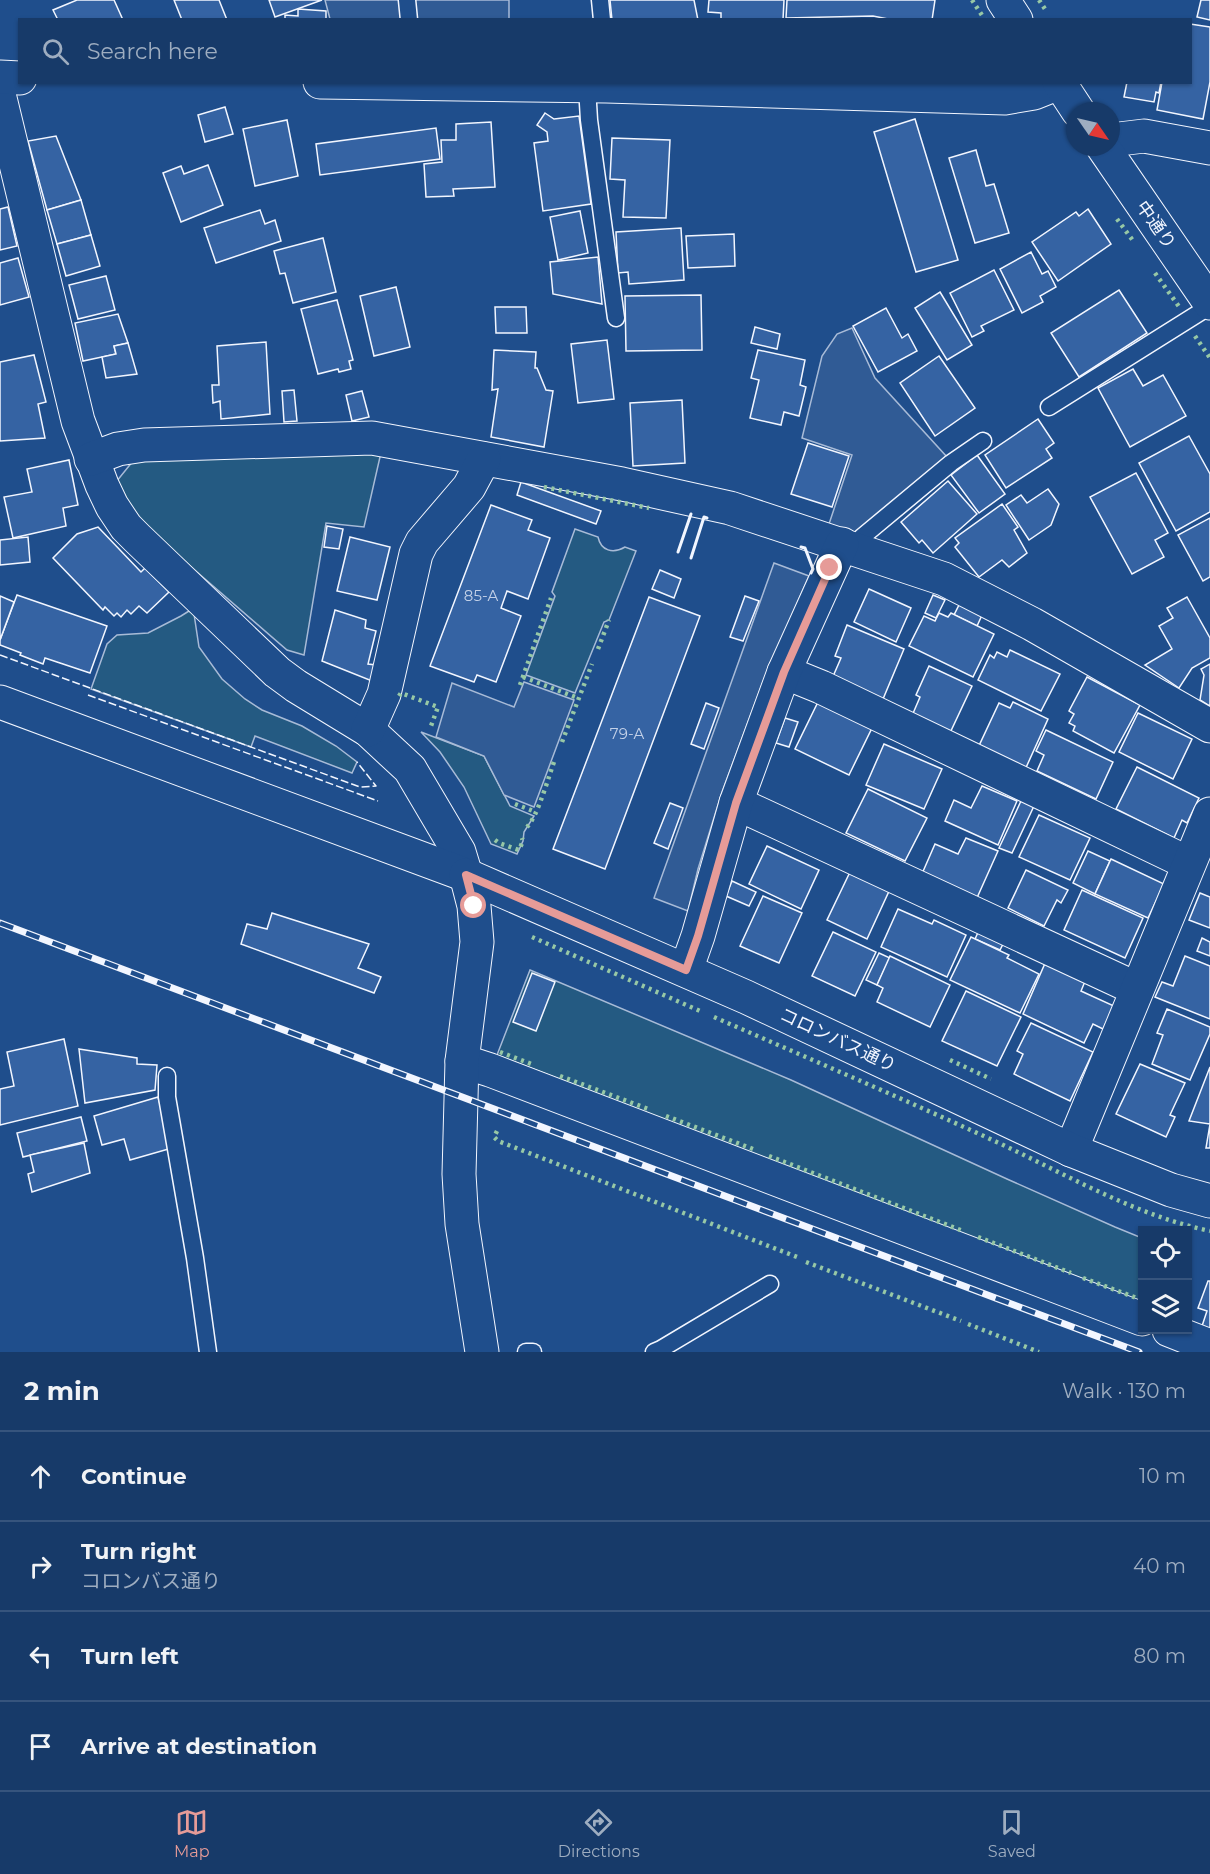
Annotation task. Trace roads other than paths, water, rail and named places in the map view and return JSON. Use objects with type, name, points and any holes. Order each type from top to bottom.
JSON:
[{"type":"street","points":[[1003,0],[1015,18]]},
{"type":"street","points":[[0,78],[18,78]]},
{"type":"street","points":[[505,84],[1005,98],[1034,93],[1056,84]]},
{"type":"street","points":[[1060,84],[1072,102]]},
{"type":"street","points":[[0,98],[78,421],[91,459],[112,506],[137,538],[277,672],[368,730],[410,769],[459,852],[474,906],[477,942],[462,1061],[459,1137],[462,1224],[482,1352]]},
{"type":"street","points":[[1120,139],[1143,136],[1210,148]]},
{"type":"street","name":"中通り","points":[[1108,156],[1210,305]]},
{"type":"street","points":[[91,459],[118,449],[144,445],[372,438],[622,484],[705,502],[848,546],[944,579],[987,600],[1210,726]]},
{"type":"street","points":[[368,730],[384,694],[416,554],[422,542],[469,487],[484,459]]},
{"type":"street","points":[[686,970],[736,803],[784,672],[848,546]]},
{"type":"street","points":[[784,672],[820,687],[1188,863]]},
{"type":"street","name":"コロンバス通り","points":[[0,702],[466,875],[686,970],[1071,1150],[1160,1186],[1210,1201]]},
{"type":"street","points":[[736,803],[1137,989]]},
{"type":"street","points":[[1071,1150],[1210,813]]},
{"type":"street","points":[[462,1061],[1138,1317]]},
{"type":"street","points":[[1181,1334],[1210,1346]]},
{"type":"lane","points":[[407,0],[409,18]]},
{"type":"lane","points":[[600,0],[602,18]]},
{"type":"lane","points":[[599,85],[589,120],[616,318]]},
{"type":"lane","points":[[1049,407],[1210,305]]},
{"type":"lane","points":[[848,546],[951,463],[983,441]]},
{"type":"lane","points":[[167,1076],[169,1107],[195,1258],[208,1352]]},
{"type":"lane","points":[[654,1352],[770,1284]]},
{"type":"lane","points":[[526,1352],[533,1352]]},
{"type":"railway","points":[[0,923],[1139,1352]]}]
